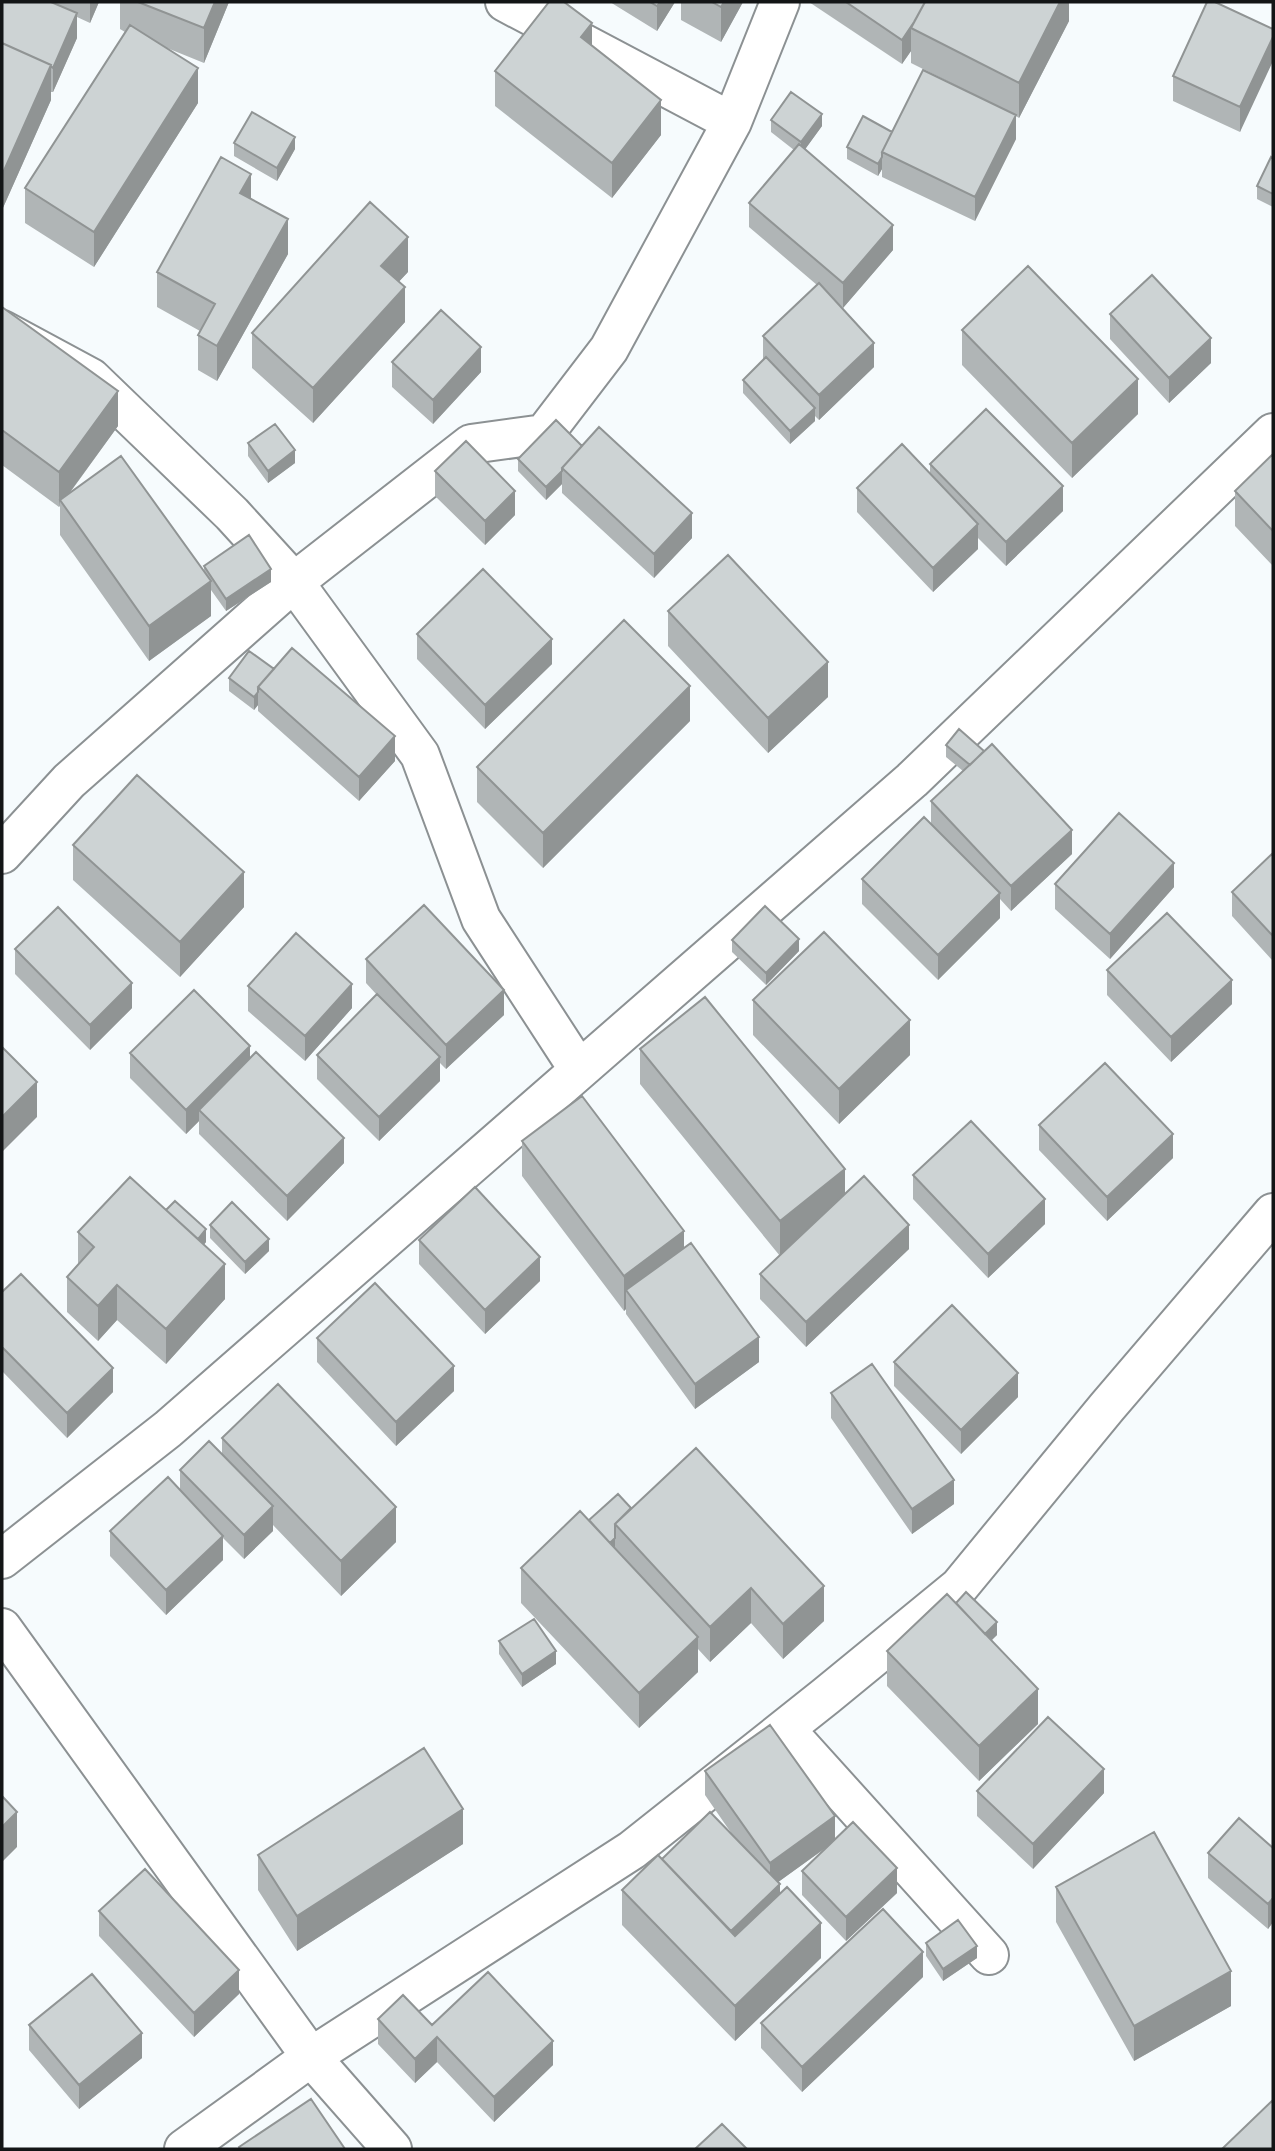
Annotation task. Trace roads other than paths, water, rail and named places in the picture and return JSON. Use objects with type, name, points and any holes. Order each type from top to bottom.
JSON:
[{"type":"street","points":[[505,2],[733,122]]},
{"type":"street","points":[[2,854],[69,781],[294,582],[471,444],[544,433],[609,349],[733,122],[780,2]]},
{"type":"street","points":[[2,330],[91,378],[232,514],[294,582],[419,755],[481,919],[579,1070]]},
{"type":"street","points":[[2,1559],[168,1429],[912,780],[1273,433]]},
{"type":"street","points":[[184,2149],[311,2057],[632,1850],[958,1587],[1107,1407],[1266,1236]]},
{"type":"street","points":[[2,1628],[311,2057],[392,2149]]},
{"type":"street","points":[[785,1728],[989,1955]]}]
